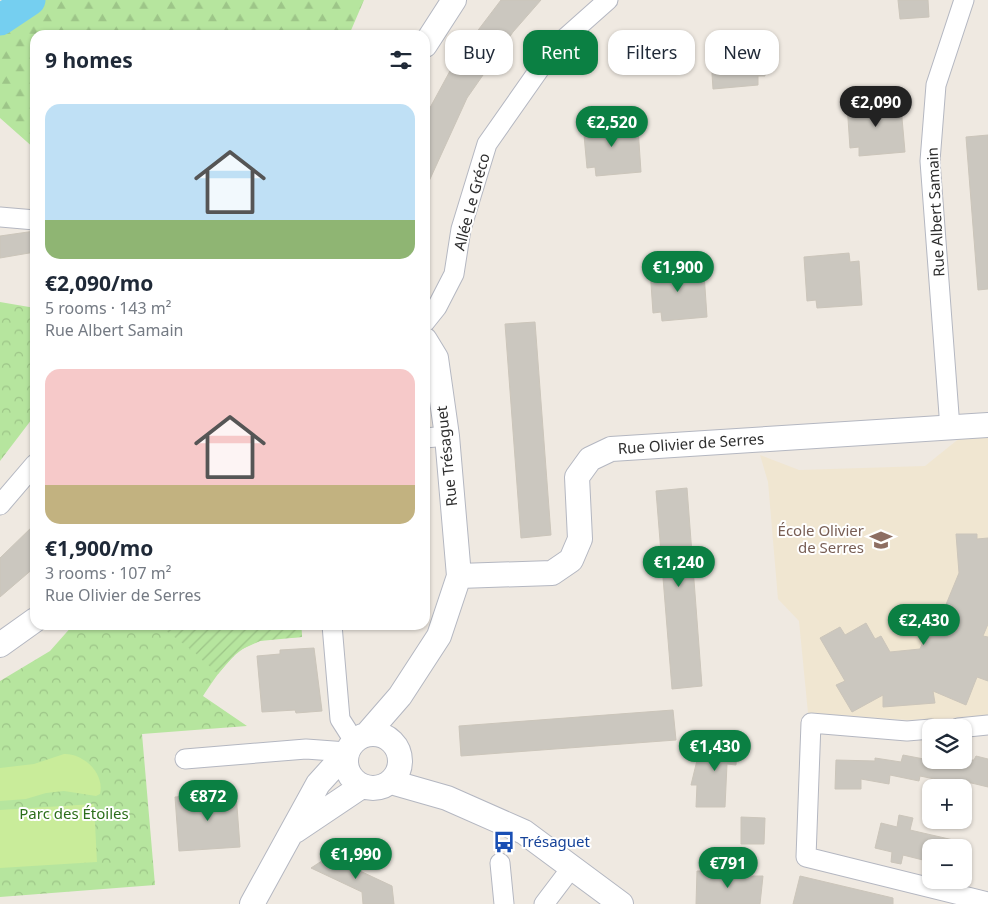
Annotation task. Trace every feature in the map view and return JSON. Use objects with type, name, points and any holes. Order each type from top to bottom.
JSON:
[{"type":"street","points":[[430,37],[454,0]]},
{"type":"street","name":"Allée Le Gréco","points":[[430,316],[437,307],[454,274],[461,229],[487,144],[555,47],[608,0]]},
{"type":"street","name":"Rue Albert Samain","points":[[950,428],[930,161],[936,85],[964,0]]},
{"type":"street","points":[[0,217],[30,220]]},
{"type":"street","name":"Rue Trésaguet","points":[[430,348],[436,358],[436,437],[459,576]]},
{"type":"street","name":"Rue Olivier de Serres","points":[[459,576],[552,573],[571,560],[580,540],[577,477],[590,459],[610,450],[988,425]]},
{"type":"street","points":[[0,505],[30,470]]},
{"type":"street","points":[[252,904],[318,784],[400,696],[439,636],[459,576]]},
{"type":"street","points":[[0,646],[30,624]]},
{"type":"street","points":[[332,630],[340,719],[356,742]]},
{"type":"street","points":[[356,742],[346,766],[352,778],[362,786],[376,789],[391,782],[399,772],[397,751],[400,696]]},
{"type":"street","points":[[922,730],[907,731],[811,723],[806,857],[988,902]]},
{"type":"street","points":[[972,727],[988,725]]},
{"type":"street","points":[[185,759],[306,750],[356,742],[381,735],[448,798]]},
{"type":"street","points":[[391,782],[448,798],[524,832],[621,904]]},
{"type":"street","points":[[292,833],[362,786]]},
{"type":"street","points":[[500,863],[504,904]]},
{"type":"street","points":[[544,904],[572,868]]},
{"type":"shaded area","name":"École Olivier de Serres","points":[[988,436],[988,716],[908,720],[808,713],[799,621],[778,599],[768,482],[760,455],[799,470],[925,466],[961,437]]},
{"type":"green space","points":[[6,0],[364,0],[351,30],[30,30],[30,145],[0,118],[0,2]]},
{"type":"green space","points":[[0,302],[30,307],[30,422],[0,461]]},
{"type":"green space","name":"Parc des Étoiles","points":[[69,630],[301,630],[302,637],[260,641],[242,650],[227,663],[203,696],[247,726],[142,734],[155,885],[0,897],[0,681],[50,651]]},
{"type":"green space","points":[[165,630],[301,630],[302,637],[260,641],[238,651],[218,674],[193,651]]},
{"type":"green space","points":[[64,754],[78,757],[91,766],[99,779],[101,786],[100,794],[96,796],[64,791],[46,793],[26,799],[0,801],[0,768],[34,764]]},
{"type":"green space","points":[[94,804],[97,862],[0,868],[0,810]]},
{"type":"building","points":[[501,0],[541,0],[513,32],[513,30],[478,30]]},
{"type":"building","points":[[898,0],[928,0],[929,17],[900,19]]},
{"type":"building","points":[[448,75],[483,75],[467,98],[430,179],[430,108]]},
{"type":"building","points":[[712,75],[765,75],[758,76],[758,85],[713,89]]},
{"type":"building","points":[[892,100],[893,109],[901,107],[905,152],[859,156],[859,147],[850,148],[847,104]]},
{"type":"building","points":[[628,120],[629,128],[638,128],[641,172],[596,176],[595,167],[587,168],[583,124]]},
{"type":"building","points":[[988,135],[988,289],[978,290],[966,137]]},
{"type":"building","points":[[30,232],[30,253],[0,258],[0,236]]},
{"type":"building","points":[[849,253],[850,262],[859,261],[862,305],[817,308],[816,300],[807,301],[804,257]]},
{"type":"building","points":[[695,265],[695,274],[704,273],[707,317],[662,321],[661,312],[653,313],[650,269]]},
{"type":"building","points":[[535,322],[551,535],[521,538],[505,324]]},
{"type":"building","points":[[687,488],[702,686],[672,689],[656,491]]},
{"type":"building","points":[[30,529],[30,571],[0,597],[0,558]]},
{"type":"building","points":[[956,534],[977,534],[977,539],[988,538],[988,624],[983,636],[988,637],[988,681],[977,677],[966,705],[933,691],[935,703],[883,707],[883,695],[852,712],[836,685],[845,681],[820,638],[840,627],[845,635],[866,623],[875,639],[881,636],[890,652],[920,649],[927,633],[933,636],[959,573]]},
{"type":"building","points":[[314,648],[322,711],[296,713],[295,710],[262,712],[257,656],[280,654],[280,650]]},
{"type":"building","points":[[673,710],[676,740],[461,756],[459,726]]},
{"type":"building","points":[[718,736],[744,738],[743,750],[737,751],[736,765],[727,764],[725,807],[696,807],[697,785],[691,785],[699,752],[716,755]]},
{"type":"building","points":[[903,755],[922,759],[922,769],[972,769],[972,760],[976,756],[988,759],[988,787],[972,783],[972,779],[935,779],[920,776],[919,781],[890,775],[889,784],[861,779],[861,789],[835,789],[836,760],[875,761],[875,758],[901,762]]},
{"type":"building","points":[[236,793],[240,847],[179,851],[175,797]]},
{"type":"building","points":[[899,815],[913,818],[910,830],[949,839],[922,839],[922,860],[903,855],[901,864],[891,862],[892,852],[875,848],[881,823],[897,827]]},
{"type":"building","points":[[741,817],[765,818],[764,844],[741,844]]},
{"type":"building","points":[[334,853],[359,865],[360,871],[392,886],[394,904],[363,904],[362,892],[311,868]]},
{"type":"building","points":[[697,871],[731,872],[731,874],[738,876],[763,876],[760,904],[696,904]]},
{"type":"building","points":[[800,876],[893,898],[893,904],[793,904]]},
{"type":"waterway","points":[[0,20],[30,0]]},
{"type":"place","name":"École Olivier de Serres","points":[[881,540]]},
{"type":"place","name":"Trésaguet","points":[[504,842]]}]
